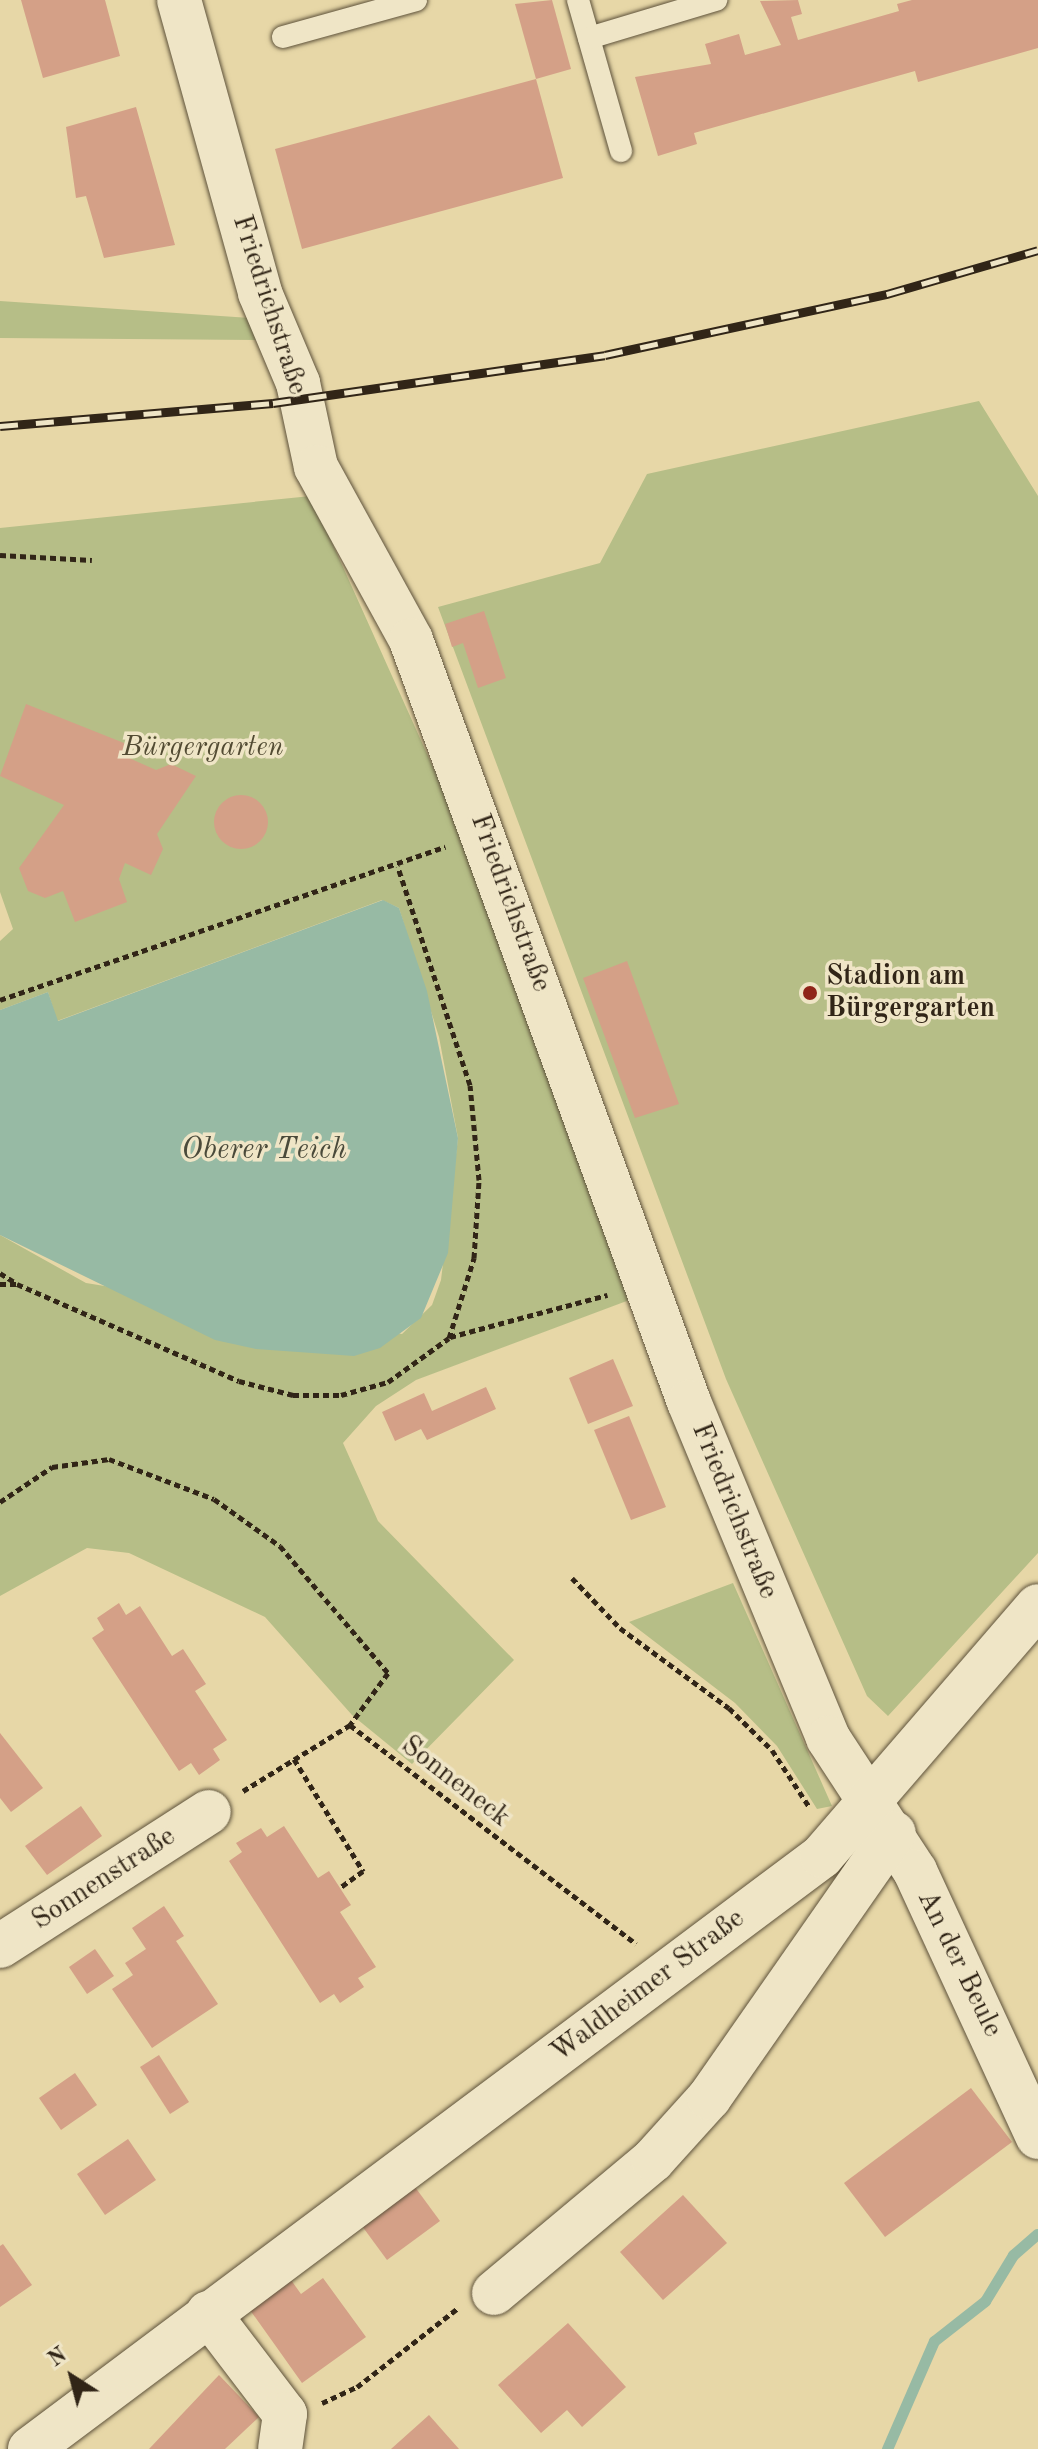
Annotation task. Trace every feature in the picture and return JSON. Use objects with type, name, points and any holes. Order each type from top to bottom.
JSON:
[{"type":"street","name":"Friedrichstraße","points":[[179,0],[260,293],[298,383],[316,467],[411,640],[647,1284],[828,1738],[869,1797]]},
{"type":"street","name":"Waldheimer Straße","points":[[30,2449],[670,1969],[840,1836],[869,1797],[1038,1606]]},
{"type":"street","name":"An der Beule","points":[[869,1797],[894,1833],[1038,2137]]},
{"type":"street","name":"Sonnenstraße","points":[[0,1946],[209,1812]]},
{"type":"street","points":[[494,2293],[653,2160],[709,2098],[894,1833]]},
{"type":"street","points":[[208,2313],[283,2432]]},
{"type":"lane","points":[[283,37],[416,0]]},
{"type":"lane","points":[[578,0],[621,151]]},
{"type":"lane","points":[[589,38],[716,0]]},
{"type":"path","points":[[0,555],[92,560]]},
{"type":"path","points":[[0,1000],[398,867],[470,1085],[479,1180],[474,1258],[449,1338]]},
{"type":"path","points":[[0,1273],[17,1284],[239,1381],[293,1395],[341,1395],[388,1382],[449,1338],[647,1284]]},
{"type":"path","points":[[0,1284],[17,1284]]},
{"type":"path","points":[[0,1502],[52,1467],[109,1459],[214,1499],[280,1546],[388,1673],[350,1725],[209,1812]]},
{"type":"path","points":[[0,1494],[11,1493]]},
{"type":"path","points":[[572,1578],[620,1628],[729,1708],[840,1836]]},
{"type":"path","name":"Sonneneck","points":[[350,1725],[670,1969]]},
{"type":"path","points":[[294,1759],[363,1871],[340,1888]]},
{"type":"path","points":[[283,2432],[357,2387],[476,2295],[494,2293]]},
{"type":"green space","points":[[0,301],[250,318],[260,340],[0,338]]},
{"type":"green space","name":"Stadion am Bürgergarten","points":[[979,401],[1038,496],[1038,1553],[888,1716],[867,1696],[726,1379],[438,607],[600,563],[647,474]]},
{"type":"green space","name":"Bürgergarten","points":[[311,496],[451,807],[632,1299],[416,1380],[376,1406],[343,1443],[378,1521],[514,1660],[412,1764],[352,1715],[265,1617],[129,1553],[87,1548],[0,1596],[0,1235],[86,1283],[402,1334],[432,1305],[441,1280],[458,1138],[439,1037],[399,908],[382,900],[57,1021],[48,992],[0,1010],[0,941],[13,929],[0,892],[0,528]]},
{"type":"green space","points":[[733,1583],[832,1806],[817,1809],[777,1746],[735,1703],[629,1622]]},
{"type":"water","name":"Oberer Teich","points":[[383,900],[399,908],[427,991],[458,1138],[448,1253],[421,1318],[380,1348],[354,1356],[256,1349],[215,1340],[0,1235],[0,1010],[48,992],[58,1021]]},
{"type":"building","points":[[21,0],[105,0],[120,56],[43,78]]},
{"type":"building","points":[[552,0],[571,69],[536,79],[515,4]]},
{"type":"building","points":[[798,0],[802,14],[791,17],[798,40],[899,11],[897,4],[912,0],[1038,0],[1038,48],[918,82],[915,71],[694,133],[697,144],[658,156],[635,77],[711,64],[705,44],[739,34],[745,55],[781,45],[760,1]]},
{"type":"building","points":[[536,79],[563,178],[302,249],[275,149]]},
{"type":"building","points":[[136,107],[175,245],[104,258],[86,196],[76,198],[66,127]]},
{"type":"building","points":[[484,611],[506,678],[478,688],[463,643],[452,647],[445,624]]},
{"type":"building","points":[[26,704],[124,743],[129,758],[156,770],[171,764],[196,776],[157,834],[163,849],[151,875],[125,863],[119,879],[127,902],[75,922],[63,891],[45,898],[28,891],[19,868],[64,805],[0,776]]},
{"type":"building","points":[[241,795],[260,803],[268,822],[260,841],[241,849],[222,841],[214,822],[222,803]]},
{"type":"building","points":[[627,961],[679,1104],[635,1118],[583,978]]},
{"type":"building","points":[[613,1359],[633,1406],[588,1424],[569,1378]]},
{"type":"building","points":[[486,1387],[496,1409],[427,1440],[421,1429],[395,1441],[382,1412],[424,1393],[432,1411]]},
{"type":"building","points":[[629,1416],[666,1507],[631,1520],[594,1430]]},
{"type":"building","points":[[119,1603],[126,1615],[140,1606],[172,1656],[183,1649],[206,1684],[195,1691],[227,1740],[213,1749],[220,1760],[199,1775],[191,1763],[179,1771],[92,1638],[104,1630],[97,1618]]},
{"type":"building","points":[[0,1733],[43,1788],[11,1812],[0,1798]]},
{"type":"building","points":[[81,1806],[102,1836],[47,1875],[25,1846]]},
{"type":"building","points":[[284,1826],[318,1878],[329,1871],[351,1905],[340,1912],[376,1967],[358,1978],[364,1987],[340,2003],[334,1994],[320,2003],[229,1861],[242,1852],[236,1843],[261,1828],[267,1837]]},
{"type":"building","points":[[164,1906],[184,1936],[176,1941],[218,2004],[152,2048],[112,1989],[133,1975],[125,1963],[146,1949],[132,1928]]},
{"type":"building","points":[[95,1949],[114,1976],[87,1994],[69,1967]]},
{"type":"building","points":[[159,2055],[189,2102],[170,2114],[140,2067]]},
{"type":"building","points":[[75,2073],[97,2105],[61,2130],[39,2098]]},
{"type":"building","points":[[971,2088],[1012,2142],[885,2237],[844,2183]]},
{"type":"building","points":[[128,2139],[156,2180],[105,2215],[77,2174]]},
{"type":"building","points":[[415,2187],[440,2221],[387,2260],[362,2226]]},
{"type":"building","points":[[683,2195],[727,2243],[663,2300],[620,2252]]},
{"type":"building","points":[[3,2244],[32,2285],[0,2307],[0,2246]]},
{"type":"building","points":[[323,2278],[366,2337],[302,2383],[250,2310],[291,2280],[301,2294]]},
{"type":"building","points":[[568,2323],[626,2387],[582,2427],[567,2410],[541,2433],[498,2385]]},
{"type":"building","points":[[219,2375],[259,2417],[225,2449],[149,2449]]},
{"type":"building","points":[[429,2415],[459,2449],[391,2449]]},
{"type":"waterway","points":[[887,2449],[934,2341],[985,2301],[1013,2255],[1037,2234]]},
{"type":"railway","points":[[0,426],[273,403],[605,355],[887,294],[1038,250]]},
{"type":"place","name":"Stadion am Bürgergarten","points":[[810,993]]}]
